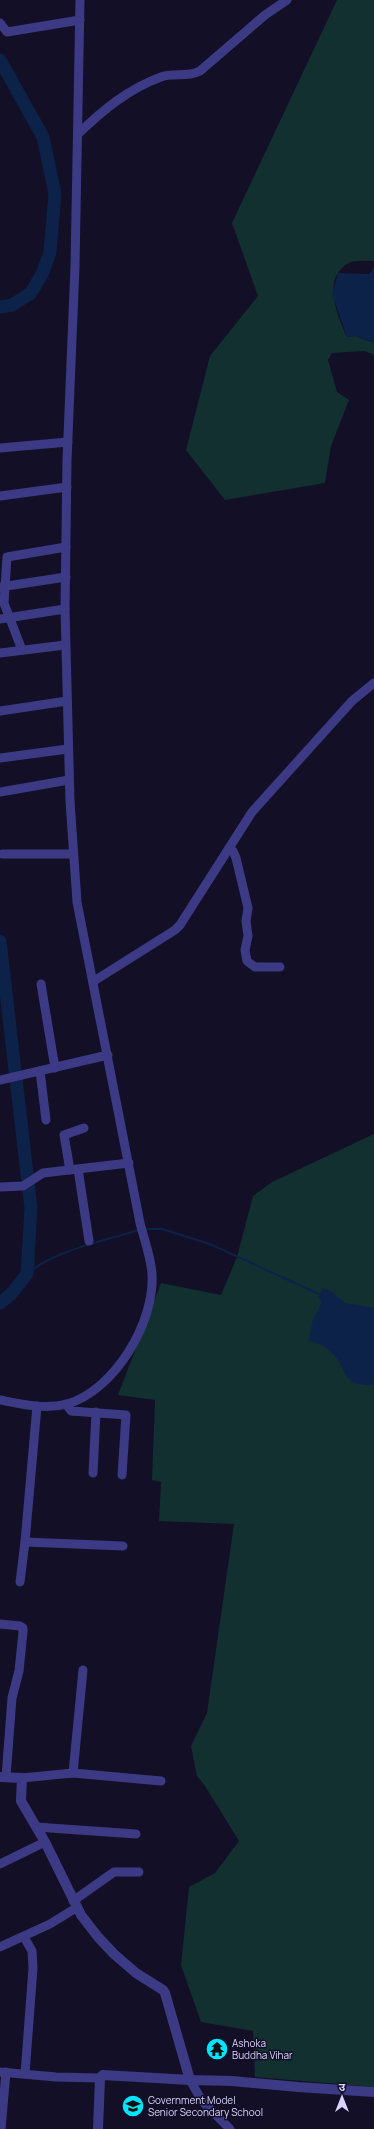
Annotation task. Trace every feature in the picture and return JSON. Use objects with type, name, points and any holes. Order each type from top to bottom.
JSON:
[{"type":"street","points":[[0,1400],[36,1406],[66,1404],[78,1399],[106,1380],[127,1352],[140,1330],[148,1312],[151,1291],[152,1272],[140,1223],[94,981],[77,902],[73,854],[65,645],[68,442],[78,134],[80,0]]},
{"type":"street","points":[[78,134],[106,107],[125,95],[160,77],[191,75],[200,71],[265,15],[287,0]]},
{"type":"street","points":[[0,23],[7,32],[80,20]]},
{"type":"street","points":[[0,439],[4,448],[68,442]]},
{"type":"street","points":[[0,496],[67,486]]},
{"type":"street","points":[[22,650],[4,618],[2,587],[8,556],[66,547]]},
{"type":"street","points":[[2,587],[66,577]]},
{"type":"street","points":[[4,618],[66,609]]},
{"type":"street","points":[[0,653],[65,645]]},
{"type":"street","points":[[94,981],[175,930],[184,920],[252,812],[352,701],[374,683]]},
{"type":"street","points":[[0,711],[67,702]]},
{"type":"street","points":[[0,758],[68,749]]},
{"type":"street","points":[[0,792],[70,780]]},
{"type":"street","points":[[229,848],[234,854],[248,905],[246,926],[248,936],[245,950],[247,961],[255,967],[280,967]]},
{"type":"street","points":[[2,854],[73,854]]},
{"type":"street","points":[[41,984],[55,1068]]},
{"type":"street","points":[[4,1079],[108,1055]]},
{"type":"street","points":[[35,1072],[46,1120]]},
{"type":"street","points":[[84,1128],[64,1135],[74,1170],[89,1241]]},
{"type":"street","points":[[0,1187],[23,1186],[43,1173],[129,1163]]},
{"type":"street","points":[[66,1404],[71,1410],[126,1416],[122,1475]]},
{"type":"street","points":[[20,1582],[25,1542],[36,1406]]},
{"type":"street","points":[[93,1473],[96,1412]]},
{"type":"street","points":[[25,1542],[123,1546]]},
{"type":"street","points":[[0,1624],[20,1626],[23,1628],[20,1667],[12,1698],[3,1777],[22,1778],[72,1773],[161,1782]]},
{"type":"street","points":[[72,1773],[83,1670]]},
{"type":"street","points":[[22,1778],[21,1801],[45,1842],[74,1904],[96,1936],[114,1954],[136,1973],[163,1990],[190,2080],[202,2101],[230,2129]]},
{"type":"street","points":[[36,1828],[136,1834]]},
{"type":"street","points":[[0,1864],[45,1842]]},
{"type":"street","points":[[0,1947],[50,1924],[114,1872],[139,1872]]},
{"type":"street","points":[[24,1936],[32,1951],[33,1968],[25,2074]]},
{"type":"street","points":[[1,2129],[3,2072],[100,2078],[105,2074],[190,2080],[232,2081],[374,2092]]},
{"type":"street","points":[[98,2129],[100,2078]]},
{"type":"green space","points":[[337,0],[374,0],[374,261],[358,261],[349,263],[340,270],[335,278],[333,287],[336,308],[347,337],[355,336],[374,343],[374,355],[364,351],[332,353],[328,360],[337,392],[349,400],[331,446],[325,483],[225,500],[186,450],[210,356],[258,296],[232,223]]},
{"type":"green space","points":[[374,1134],[374,2087],[255,2077],[253,2031],[201,2022],[181,1965],[189,1887],[215,1873],[239,1841],[205,1786],[197,1776],[191,1746],[207,1713],[234,1524],[159,1521],[161,1482],[152,1480],[155,1400],[118,1395],[161,1283],[221,1295],[237,1257],[253,1196],[272,1182]]},
{"type":"water","points":[[374,267],[374,343],[355,336],[347,337],[332,294],[338,273],[369,274]]},
{"type":"water","points":[[323,1288],[332,1292],[345,1303],[374,1308],[374,1385],[363,1385],[350,1380],[346,1376],[337,1359],[329,1350],[309,1340],[313,1319],[322,1302],[318,1297]]},
{"type":"waterway","points":[[0,60],[43,137],[55,194],[50,252],[43,272],[31,293],[12,305],[0,307]]},
{"type":"waterway","points":[[0,941],[31,1208],[27,1274],[11,1294],[0,1303]]},
{"type":"waterway","points":[[145,1229],[162,1229],[210,1244],[321,1295]]},
{"type":"waterway","points":[[27,1274],[38,1266],[66,1252],[139,1230]]},
{"type":"place","name":"Ashoka Buddha Vihar","points":[[217,2049]]},
{"type":"place","name":"Government Model Senior Secondary School","points":[[133,2106]]}]
